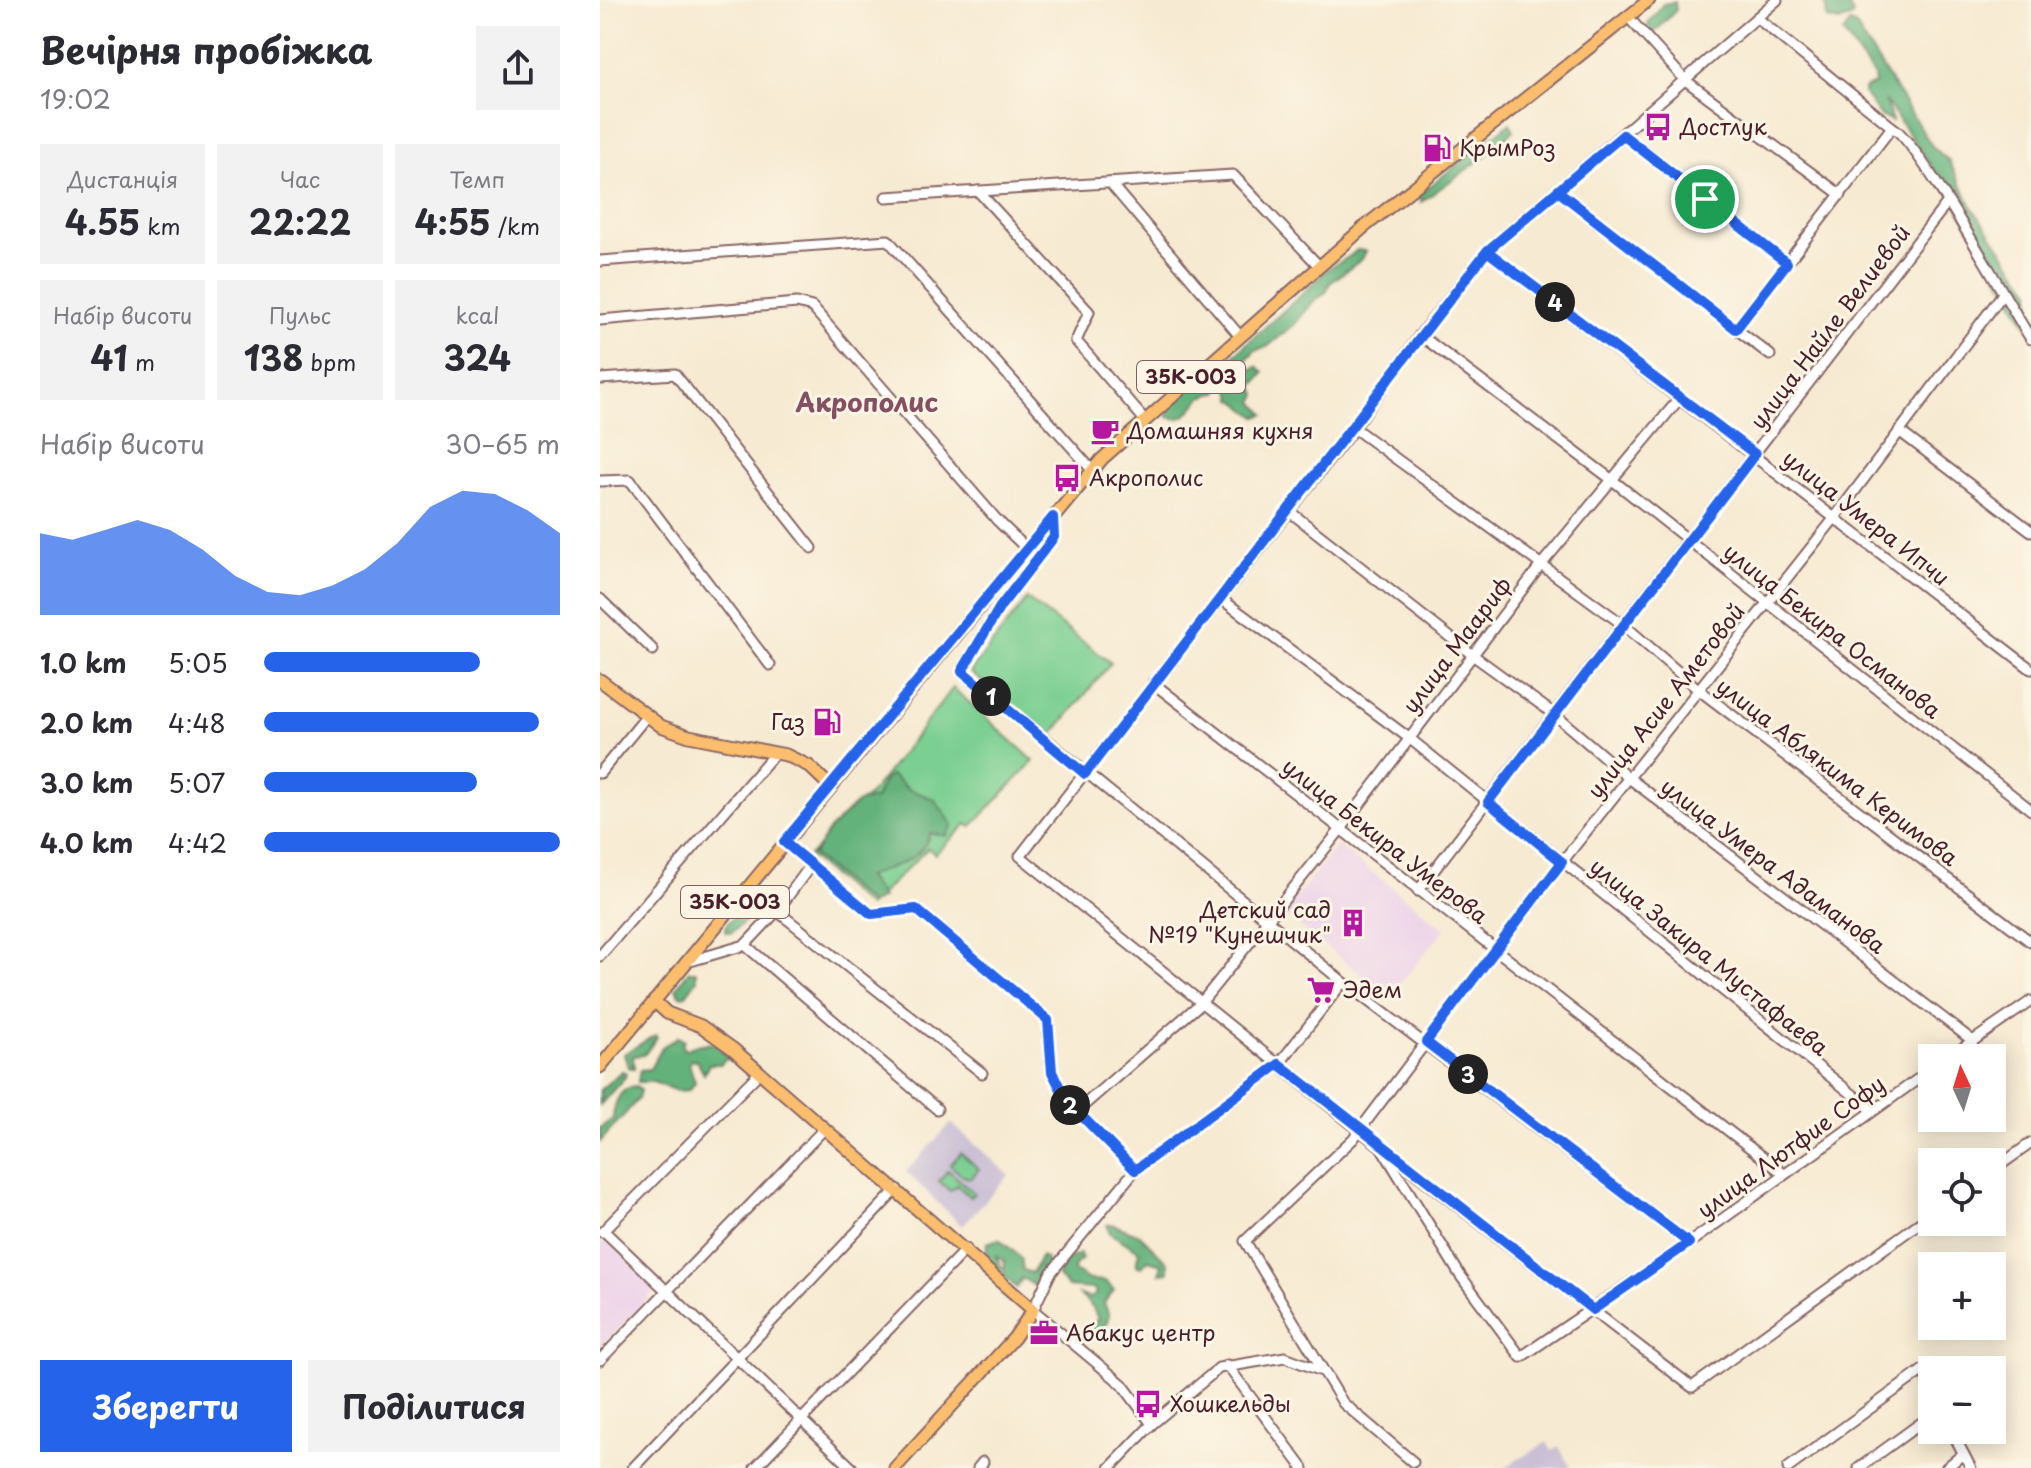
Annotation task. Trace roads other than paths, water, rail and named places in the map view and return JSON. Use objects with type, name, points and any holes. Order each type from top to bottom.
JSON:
[{"type":"main road","name":"35К-003","points":[[600,1067],[1092,470],[1144,419],[1319,266],[1434,170],[1649,0]]},
{"type":"main road","points":[[600,680],[646,717],[689,736],[775,753],[809,766],[831,787]]},
{"type":"main road","points":[[654,1001],[674,1017],[710,1032],[760,1072],[1033,1310],[1014,1338],[895,1468]]},
{"type":"street","points":[[1777,0],[1487,251],[1420,335],[1354,428],[1020,856],[1358,1129],[1379,1142],[1692,1387],[1918,1224]]},
{"type":"street","points":[[1629,18],[1685,80],[1841,195]]},
{"type":"street","points":[[1757,18],[1899,130],[1921,159],[2031,339]]},
{"type":"street","points":[[1736,329],[1892,127]]},
{"type":"street","points":[[1623,135],[1787,263]]},
{"type":"street","points":[[886,197],[1233,175],[1319,266]]},
{"type":"street","points":[[1110,183],[1239,335]]},
{"type":"street","points":[[978,191],[1089,312],[1076,341],[1144,419]]},
{"type":"street","points":[[1558,191],[1770,355]]},
{"type":"street","name":"улица Найле Велиевой","points":[[1418,891],[1625,626],[1947,203]]},
{"type":"street","points":[[600,261],[888,240],[1092,470]]},
{"type":"street","name":"улица Умера Ипчи","points":[[1487,251],[1755,454],[1833,520],[1962,613],[2031,669]]},
{"type":"street","name":"улица Асие Аметовой","points":[[1322,1371],[1245,1241],[1353,1139],[1562,862],[1833,520],[2002,295]]},
{"type":"street","points":[[600,320],[797,303],[812,307],[997,520],[1026,548]]},
{"type":"street","name":"улица Бекира Османова","points":[[1420,335],[1611,479],[2031,810]]},
{"type":"street","points":[[600,379],[675,374],[812,548]]},
{"type":"street","name":"улица Маариф","points":[[1076,1112],[1201,1003],[1341,829],[1541,565],[1680,398]]},
{"type":"street","name":"улица Аблякима Керимова","points":[[1354,428],[1625,626],[1699,690],[2031,942]]},
{"type":"street","points":[[1899,431],[2031,531]]},
{"type":"street","points":[[600,481],[630,480],[770,665]]},
{"type":"street","name":"улица Умера Адаманова","points":[[1289,511],[1474,656],[1554,714],[1629,778],[1973,1041]]},
{"type":"street","points":[[1053,517],[1054,537],[1000,607],[962,671],[1343,982],[1689,1243]]},
{"type":"street","name":"улица Закира Мустафаева","points":[[1220,598],[1409,738],[1872,1110]]},
{"type":"street","points":[[600,599],[653,650]]},
{"type":"street","name":"улица Бекира Умерова","points":[[1153,683],[1784,1174]]},
{"type":"street","points":[[600,773],[646,717]]},
{"type":"street","points":[[600,956],[775,753]]},
{"type":"street","points":[[784,842],[871,914],[916,909],[1048,1020],[1052,1072],[1076,1112],[1135,1170]]},
{"type":"street","points":[[687,962],[745,945],[777,911],[811,865]]},
{"type":"street","points":[[777,911],[982,1073]]},
{"type":"street","points":[[745,945],[937,1109]]},
{"type":"street","points":[[1152,1424],[1122,1384],[1033,1310],[1050,1274],[1135,1170],[1279,1064],[1343,982]]},
{"type":"street","points":[[1969,1044],[2031,1001]]},
{"type":"street","points":[[760,1072],[602,1233],[666,1289],[852,1468]]},
{"type":"street","name":"улица Лютфие Софу","points":[[1379,1142],[1388,1162],[1460,1275],[1521,1357],[1689,1243],[1918,1079]]},
{"type":"street","points":[[600,1360],[825,1128]]},
{"type":"street","points":[[2006,1161],[2031,1143]]},
{"type":"street","points":[[633,1468],[897,1189]]},
{"type":"street","points":[[755,1468],[966,1249]]},
{"type":"street","points":[[1110,1468],[1205,1376],[1227,1365],[1250,1365],[1285,1357],[1322,1371],[1354,1416],[1413,1462]]},
{"type":"street","points":[[1227,1365],[1303,1468]]},
{"type":"street","points":[[1788,1468],[1918,1374]]},
{"type":"street","points":[[1859,1468],[1918,1425]]},
{"type":"street","points":[[1958,1444],[1971,1468]]},
{"type":"street","points":[[1946,1468],[1963,1454]]},
{"type":"place","name":"Достлук","points":[[1658,127]]},
{"type":"place","name":"КрымРоз","points":[[1437,148]]},
{"type":"place","name":"Домашняя кухня","points":[[1105,431]]},
{"type":"place","name":"Акрополис","points":[[1067,478]]},
{"type":"place","name":"Газ","points":[[827,722]]},
{"type":"place","name":"Детский сад №19 \"Кунешчик\"","points":[[1353,923]]},
{"type":"place","name":"Эдем","points":[[1321,990]]},
{"type":"place","name":"Абакус центр","points":[[1044,1333]]},
{"type":"place","name":"Хошкельды","points":[[1148,1404]]},
{"type":"district","name":"Акрополис","points":[[867,403]]}]
